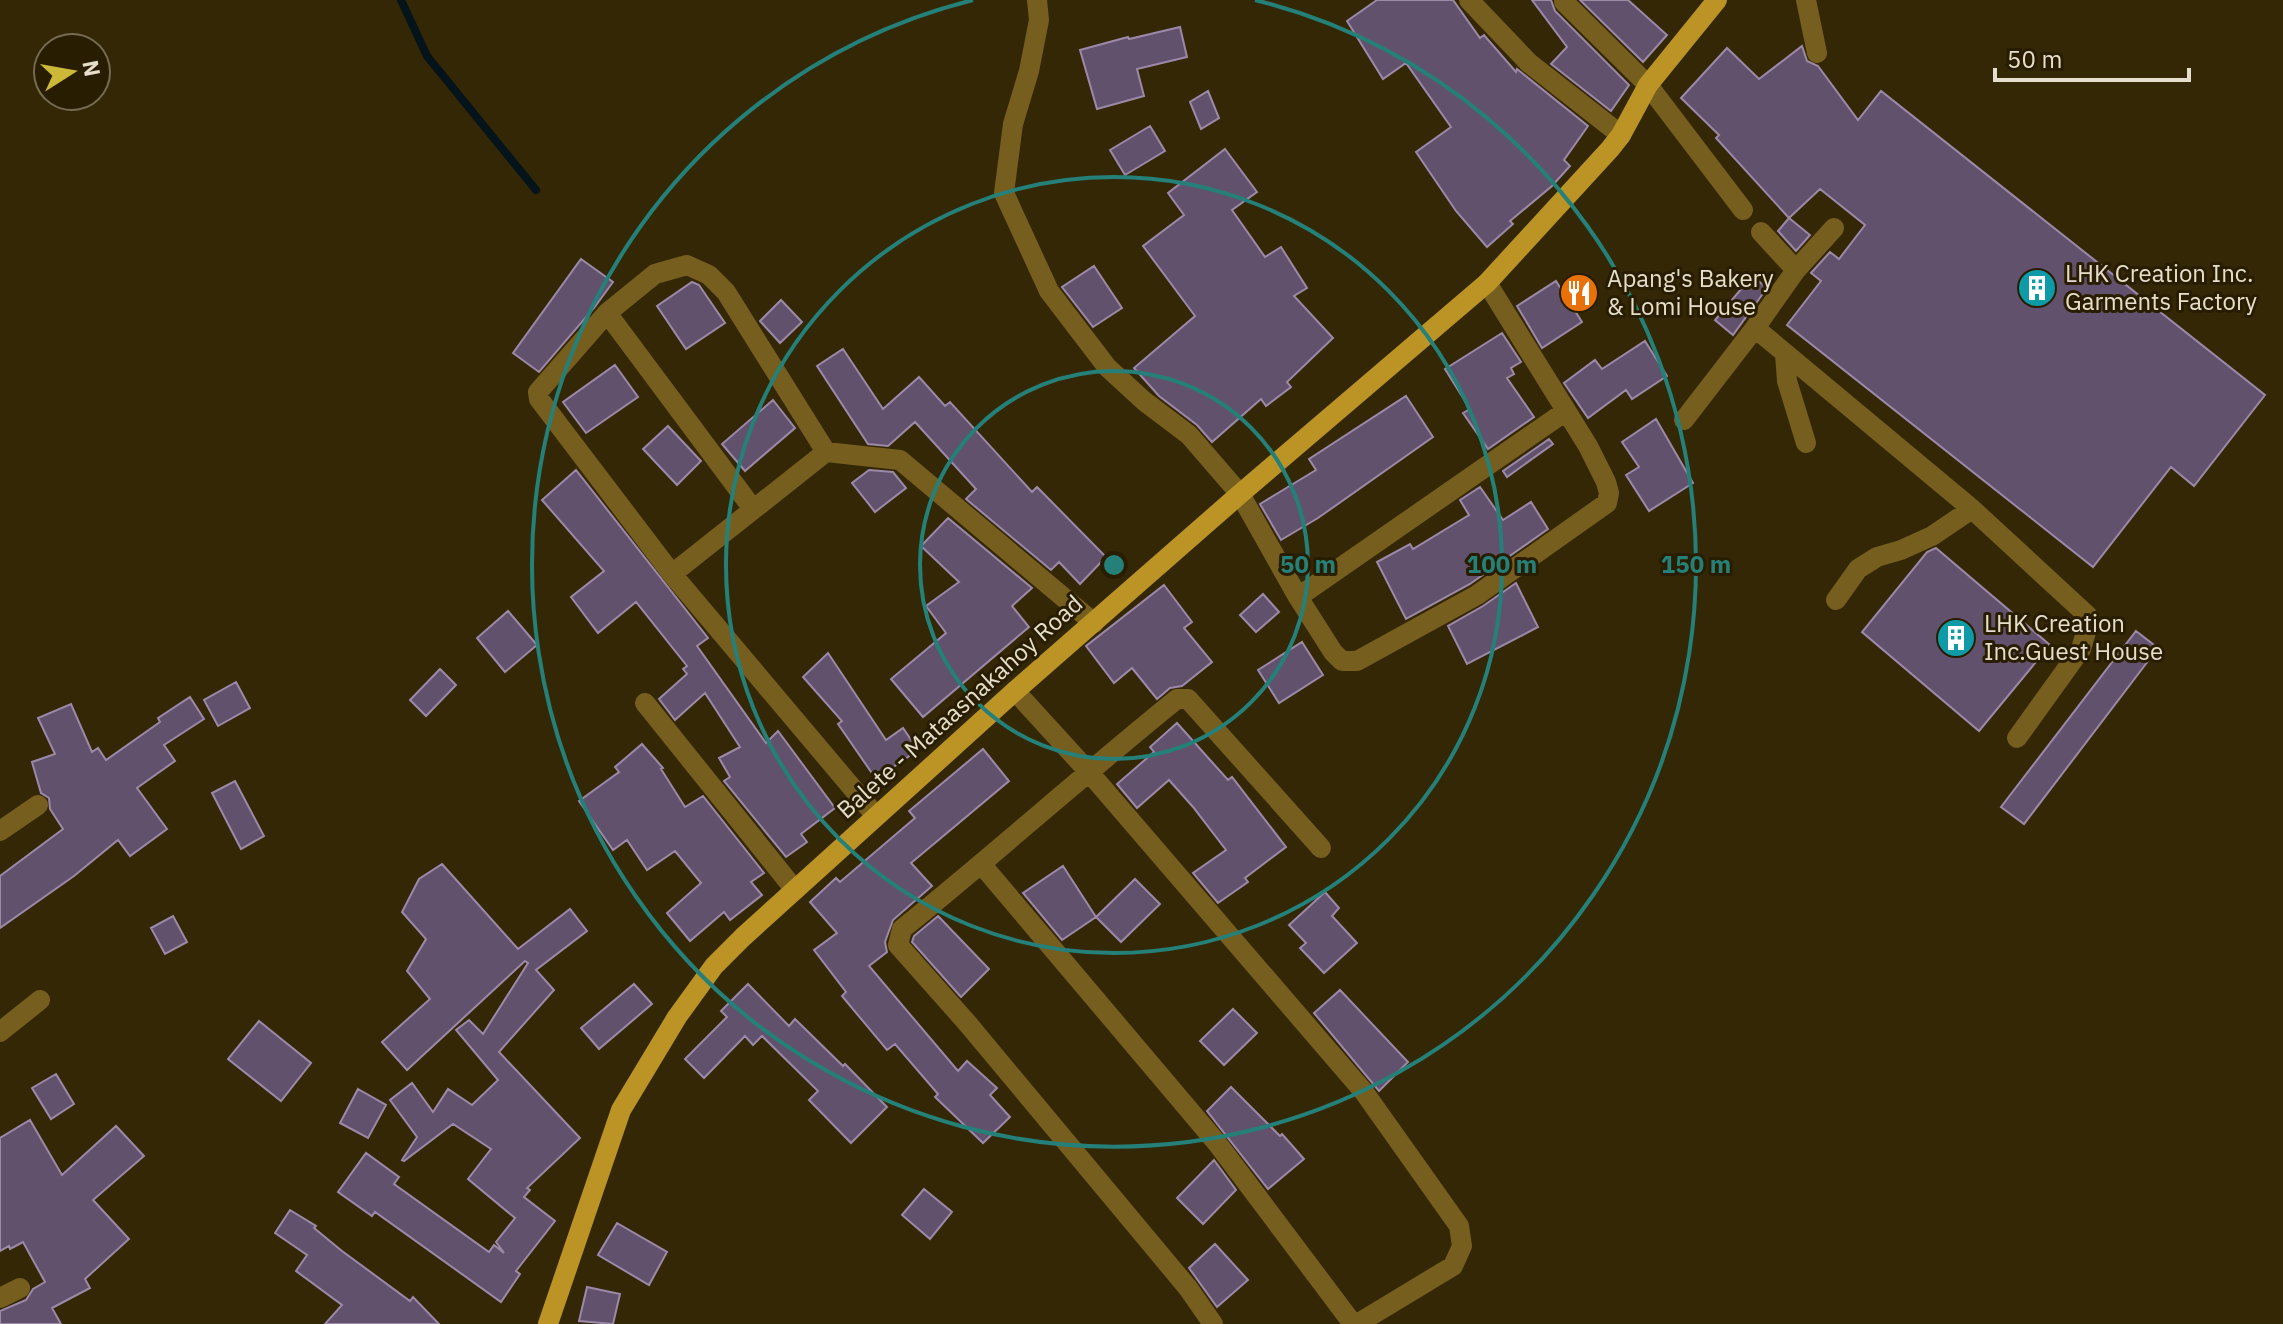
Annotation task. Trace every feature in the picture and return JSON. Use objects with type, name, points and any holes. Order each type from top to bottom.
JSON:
[{"type":"main road","name":"Balete - Mataasnakahoy Road","points":[[548,1324],[621,1110],[677,1017],[714,966],[1015,691],[1487,283],[1621,135],[1648,85],[1717,0]]},
{"type":"street","points":[[1037,0],[1039,20],[1029,71],[1013,124],[1004,193],[1049,291],[1107,367],[1144,401],[1189,435],[1240,494],[1298,597],[1342,661],[1357,661],[1477,595],[1607,503],[1609,493],[1606,482],[1588,446],[1487,283]]},
{"type":"street","points":[[1469,0],[1529,63],[1621,135]]},
{"type":"street","points":[[1806,0],[1817,53]]},
{"type":"street","points":[[1564,2],[1648,85],[1743,210]]},
{"type":"street","points":[[1684,420],[1796,270],[1834,228]]},
{"type":"street","points":[[1761,232],[1796,270]]},
{"type":"street","points":[[826,452],[726,292],[709,275],[687,265],[655,274],[607,313],[537,396],[672,574],[876,816]]},
{"type":"street","points":[[607,313],[753,509]]},
{"type":"street","points":[[1755,328],[1972,509],[2087,615],[2081,649],[2017,738]]},
{"type":"street","points":[[1785,354],[1787,381],[1806,443]]},
{"type":"street","points":[[1298,597],[1566,411]]},
{"type":"street","points":[[672,574],[826,452],[900,460],[1094,623]]},
{"type":"street","points":[[1836,600],[1858,569],[1877,557],[1932,536],[1972,509]]},
{"type":"street","points":[[982,865],[1217,1143],[1355,1324],[1453,1266],[1462,1246],[1459,1226],[1364,1092],[1088,771],[1015,691]]},
{"type":"street","points":[[1213,1324],[1188,1288],[898,945],[902,929],[1177,699],[1188,699],[1321,848]]},
{"type":"street","points":[[645,703],[795,890]]},
{"type":"street","points":[[0,831],[38,805]]},
{"type":"street","points":[[0,1032],[40,1000]]},
{"type":"street","points":[[0,1298],[20,1288]]},
{"type":"building","points":[[1377,0],[1453,0],[1480,38],[1484,35],[1516,72],[1517,69],[1588,126],[1564,160],[1570,166],[1552,186],[1510,221],[1513,224],[1487,247],[1456,211],[1416,152],[1451,127],[1406,63],[1383,79],[1347,21]]},
{"type":"building","points":[[1532,0],[1551,0],[1555,11],[1629,85],[1611,111],[1551,64],[1567,47]]},
{"type":"building","points":[[1580,0],[1628,0],[1667,35],[1643,62]]},
{"type":"building","points":[[1180,27],[1187,57],[1137,69],[1144,96],[1097,109],[1080,50]]},
{"type":"building","points":[[1802,46],[1807,61],[1818,66],[1858,120],[1881,91],[2265,395],[2194,486],[2171,467],[2093,567],[1787,325],[1821,281],[1811,273],[1830,252],[1839,259],[1865,225],[1820,189],[1789,218],[1716,138],[1719,135],[1681,98],[1727,48],[1759,79]]},
{"type":"building","points":[[1208,91],[1219,118],[1201,129],[1190,102]]},
{"type":"building","points":[[1150,126],[1165,151],[1125,175],[1110,150]]},
{"type":"building","points":[[1225,149],[1257,192],[1232,210],[1265,257],[1281,247],[1307,288],[1294,296],[1333,338],[1287,382],[1291,387],[1266,406],[1261,399],[1212,442],[1197,425],[1159,396],[1134,368],[1195,316],[1143,246],[1184,215],[1168,193]]},
{"type":"building","points":[[1789,218],[1810,235],[1796,251],[1778,231]]},
{"type":"building","points":[[581,259],[613,282],[539,372],[513,353]]},
{"type":"building","points":[[1094,266],[1122,308],[1093,327],[1062,287]]},
{"type":"building","points":[[1752,276],[1767,288],[1733,335],[1715,320]]},
{"type":"building","points":[[1556,281],[1582,322],[1542,348],[1517,306]]},
{"type":"building","points":[[692,282],[699,285],[725,323],[686,349],[657,306]]},
{"type":"building","points":[[781,300],[802,322],[780,343],[760,321]]},
{"type":"building","points":[[1502,333],[1521,362],[1511,368],[1514,374],[1507,378],[1534,417],[1488,449],[1463,413],[1470,409],[1445,369]]},
{"type":"building","points":[[1645,341],[1667,376],[1632,399],[1626,390],[1588,418],[1564,383],[1595,360],[1602,369]]},
{"type":"building","points":[[843,349],[883,409],[919,377],[945,406],[950,402],[1032,492],[1037,487],[1106,557],[1080,584],[1059,562],[1051,570],[966,499],[976,489],[915,422],[888,446],[868,444],[817,366]]},
{"type":"building","points":[[615,365],[638,397],[586,433],[563,402]]},
{"type":"building","points":[[1406,396],[1433,437],[1318,518],[1281,540],[1260,504],[1316,470],[1309,459]]},
{"type":"building","points":[[773,400],[795,428],[745,471],[722,444]]},
{"type":"building","points":[[1656,419],[1693,483],[1649,511],[1626,475],[1639,467],[1622,442]]},
{"type":"building","points":[[668,426],[701,461],[677,485],[643,449]]},
{"type":"building","points":[[1549,439],[1553,444],[1507,477],[1503,471]]},
{"type":"building","points":[[576,470],[708,638],[697,646],[766,743],[778,731],[835,808],[801,834],[807,842],[786,857],[724,781],[730,777],[719,758],[740,747],[705,693],[675,720],[659,699],[687,674],[683,669],[687,666],[636,602],[598,633],[571,597],[604,571],[542,500]]},
{"type":"building","points":[[869,470],[893,472],[906,488],[875,512],[852,483]]},
{"type":"building","points":[[1480,487],[1503,520],[1531,502],[1548,529],[1470,584],[1406,619],[1377,562],[1410,544],[1413,549],[1469,515],[1460,500]]},
{"type":"building","points":[[948,518],[1032,588],[1012,606],[1029,627],[923,717],[891,679],[946,633],[926,606],[959,582],[921,546]]},
{"type":"building","name":"LHK Creation Inc.Guest House","points":[[1936,548],[2050,645],[1979,731],[1862,632],[1927,552]]},
{"type":"building","points":[[1516,583],[1538,627],[1467,664],[1448,626]]},
{"type":"building","points":[[1164,585],[1192,622],[1184,628],[1212,662],[1182,686],[1170,688],[1157,699],[1132,668],[1114,683],[1086,646]]},
{"type":"building","points":[[1263,594],[1279,612],[1256,632],[1240,615]]},
{"type":"building","points":[[508,611],[537,645],[505,672],[477,638]]},
{"type":"building","points":[[2136,631],[2158,648],[2024,824],[2001,807]]},
{"type":"building","points":[[1302,642],[1323,675],[1279,703],[1258,670]]},
{"type":"building","points":[[828,653],[886,740],[903,728],[918,750],[876,779],[838,724],[842,721],[803,677]]},
{"type":"building","points":[[440,669],[456,685],[426,716],[410,700]]},
{"type":"building","points":[[236,682],[250,708],[218,726],[204,700]]},
{"type":"building","points":[[190,697],[204,719],[164,745],[175,761],[137,788],[167,829],[130,856],[118,840],[74,876],[0,928],[0,876],[63,829],[50,809],[49,798],[41,793],[32,762],[55,754],[38,718],[71,704],[92,752],[98,748],[106,760]]},
{"type":"building","points":[[1177,723],[1228,780],[1232,777],[1286,847],[1245,878],[1248,882],[1218,903],[1193,873],[1226,850],[1193,807],[1169,780],[1137,808],[1117,784],[1154,752],[1150,747]]},
{"type":"building","points":[[642,744],[663,768],[685,807],[703,796],[764,873],[751,882],[762,895],[730,920],[724,912],[690,941],[667,913],[701,883],[675,851],[647,870],[627,840],[613,850],[579,801],[619,772],[615,767]]},
{"type":"building","points":[[983,749],[1009,781],[911,863],[932,886],[893,920],[885,942],[887,952],[869,966],[958,1071],[967,1061],[997,1088],[990,1095],[1010,1117],[983,1143],[935,1097],[938,1094],[895,1044],[887,1050],[842,996],[846,992],[814,950],[837,933],[810,902],[836,878],[840,882],[915,818],[909,811]]},
{"type":"building","points":[[235,781],[264,836],[241,849],[212,793]]},
{"type":"building","points":[[442,864],[518,949],[570,909],[587,931],[536,970],[554,990],[499,1052],[580,1138],[527,1188],[530,1190],[524,1197],[555,1221],[516,1271],[520,1274],[501,1302],[375,1212],[372,1216],[338,1192],[366,1153],[399,1177],[394,1184],[489,1252],[494,1245],[504,1253],[496,1242],[515,1218],[468,1179],[491,1149],[453,1124],[404,1161],[417,1137],[390,1100],[412,1083],[433,1112],[448,1089],[472,1105],[498,1080],[456,1030],[469,1020],[483,1034],[528,963],[525,961],[407,1070],[382,1042],[430,999],[407,971],[426,939],[402,912],[419,879]]},
{"type":"building","points":[[1063,866],[1096,917],[1062,940],[1023,893]]},
{"type":"building","points":[[1135,879],[1160,904],[1121,942],[1096,917]]},
{"type":"building","points":[[1325,892],[1339,908],[1332,916],[1357,943],[1324,973],[1300,948],[1306,943],[1289,925]]},
{"type":"building","points":[[173,916],[187,942],[165,954],[151,928]]},
{"type":"building","points":[[938,916],[989,969],[961,997],[912,942],[914,936]]},
{"type":"building","points":[[634,984],[652,1004],[599,1049],[581,1028]]},
{"type":"building","points":[[748,984],[789,1026],[795,1019],[887,1107],[851,1143],[809,1100],[818,1091],[762,1036],[753,1045],[745,1036],[704,1078],[685,1059],[727,1017],[721,1011]]},
{"type":"building","points":[[1340,990],[1408,1062],[1379,1091],[1314,1013]]},
{"type":"building","points":[[1233,1009],[1257,1033],[1224,1065],[1200,1041]]},
{"type":"building","points":[[259,1021],[311,1063],[281,1101],[228,1059]]},
{"type":"building","points":[[56,1074],[74,1104],[51,1119],[32,1088]]},
{"type":"building","points":[[1231,1087],[1304,1159],[1268,1189],[1207,1111]]},
{"type":"building","points":[[358,1089],[386,1105],[368,1138],[340,1123]]},
{"type":"building","points":[[30,1120],[62,1175],[116,1126],[144,1156],[93,1200],[129,1239],[85,1279],[90,1288],[52,1308],[61,1324],[0,1324],[0,1311],[26,1300],[33,1289],[45,1282],[23,1242],[0,1251],[0,1138]]},
{"type":"building","points":[[1214,1160],[1236,1190],[1203,1224],[1177,1198]]},
{"type":"building","points":[[924,1189],[952,1212],[930,1239],[902,1215]]},
{"type":"building","points":[[290,1210],[316,1226],[314,1228],[342,1251],[410,1301],[413,1297],[439,1324],[325,1324],[342,1305],[296,1271],[307,1255],[275,1233]]},
{"type":"building","points":[[617,1223],[667,1252],[649,1285],[598,1255]]},
{"type":"building","points":[[1215,1244],[1248,1280],[1217,1307],[1189,1268]]},
{"type":"building","points":[[587,1287],[620,1294],[613,1324],[579,1321]]},
{"type":"waterway","points":[[401,0],[427,56],[536,190]]},
{"type":"place","name":"LHK Creation Inc. Garments Factory","points":[[2037,288]]},
{"type":"place","name":"Apang's Bakery & Lomi House","points":[[1579,293]]},
{"type":"place","name":"LHK Creation Inc.Guest House","points":[[1956,638]]}]
